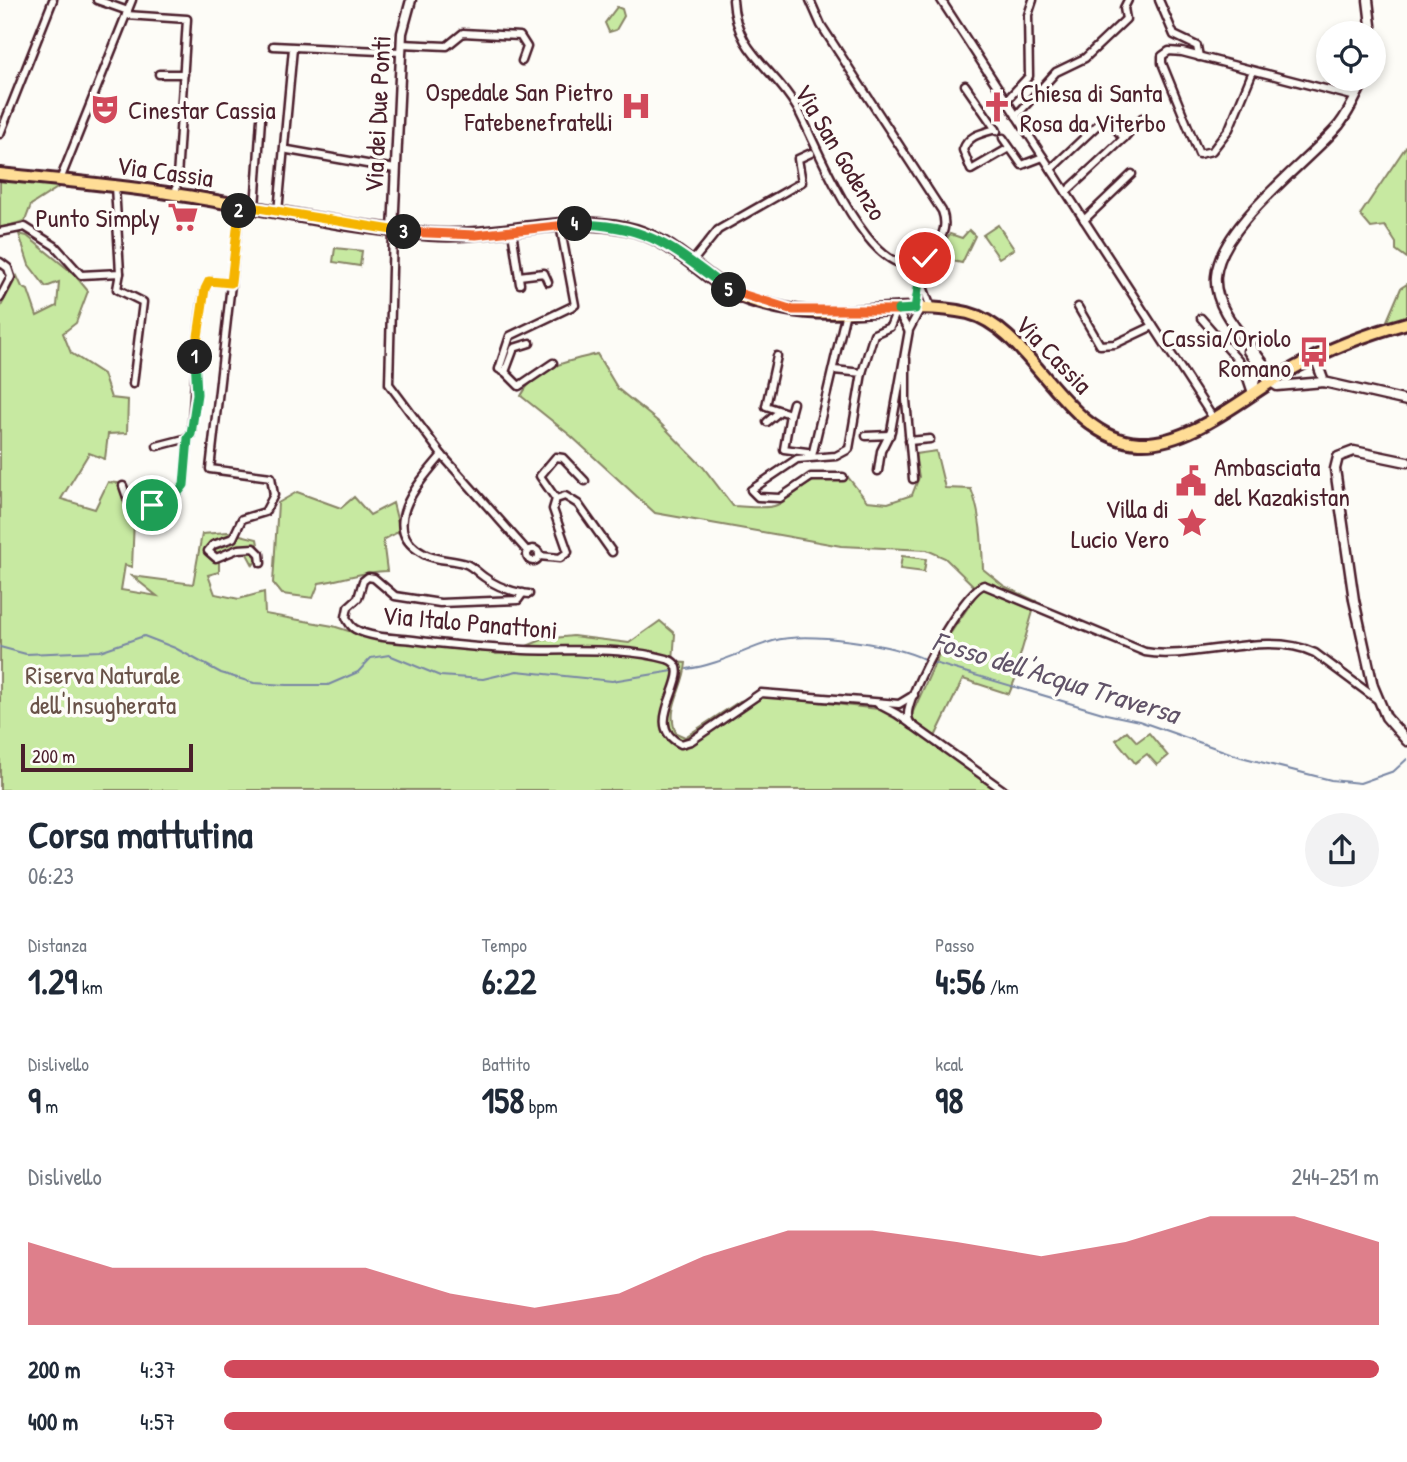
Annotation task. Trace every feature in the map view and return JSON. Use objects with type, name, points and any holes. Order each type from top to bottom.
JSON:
[{"type":"main road","name":"Via Cassia","points":[[0,174],[176,194],[393,231],[463,236],[560,225],[599,225],[637,231],[660,240],[731,292],[793,310],[846,312],[922,309],[967,313],[994,325],[1074,407],[1097,427],[1122,440],[1155,442],[1185,433],[1315,357],[1346,342],[1407,323]]},
{"type":"street","points":[[0,134],[53,0]]},
{"type":"street","points":[[97,0],[127,13],[187,19],[176,194]]},
{"type":"street","points":[[60,180],[132,0]]},
{"type":"street","name":"Via dei Due Ponti","points":[[393,231],[403,19],[411,0]]},
{"type":"street","name":"Via San Godenzo","points":[[733,0],[739,32],[756,61],[798,109],[843,204],[884,255],[898,261],[914,262],[929,255],[941,238],[945,223],[942,211],[816,16],[810,0]]},
{"type":"street","points":[[941,0],[1213,418]]},
{"type":"street","points":[[1006,101],[1029,76],[1028,17],[1033,0]]},
{"type":"street","points":[[1016,116],[1056,72],[1085,58],[1126,19],[1124,8],[1128,0]]},
{"type":"street","points":[[1159,0],[1174,35],[1194,43],[1200,51],[1199,57]]},
{"type":"street","points":[[1368,0],[1371,21]]},
{"type":"street","points":[[273,46],[441,47],[464,33],[520,36],[527,47],[522,61]]},
{"type":"street","points":[[278,212],[293,48]]},
{"type":"street","points":[[1253,71],[1229,129],[1212,151],[1202,155],[1195,148],[1162,63],[1162,56],[1167,52],[1199,57],[1356,97]]},
{"type":"street","points":[[159,74],[184,74]]},
{"type":"street","points":[[965,85],[1022,166],[1043,157]]},
{"type":"street","points":[[1359,91],[1338,126],[1278,185],[1221,254],[1216,277],[1217,295],[1270,382],[1279,387],[1324,382],[1407,401]]},
{"type":"street","points":[[1051,169],[1105,118],[1124,138]]},
{"type":"street","points":[[1066,192],[1142,118]]},
{"type":"street","points":[[256,208],[261,119]]},
{"type":"street","points":[[999,133],[981,133],[965,144],[964,155],[971,170],[1009,148]]},
{"type":"street","points":[[288,150],[395,169]]},
{"type":"street","points":[[692,262],[718,230],[802,183],[798,159],[811,153]]},
{"type":"street","points":[[1084,220],[1132,174]]},
{"type":"street","points":[[115,186],[120,273],[117,289],[143,302],[133,384]]},
{"type":"street","points":[[240,205],[210,469],[271,477],[274,495],[265,512],[242,519],[233,538],[213,545],[208,551],[216,558],[238,549],[254,548],[260,554],[261,563]]},
{"type":"street","points":[[553,363],[519,386],[498,367],[510,336],[575,306],[560,225]]},
{"type":"street","points":[[0,232],[24,226],[55,246],[81,275],[120,273]]},
{"type":"street","points":[[393,231],[387,379],[394,395],[442,455],[528,552],[534,549],[539,556],[560,558],[568,550],[553,509],[556,499]]},
{"type":"street","points":[[512,231],[520,285]]},
{"type":"street","points":[[0,262],[9,269],[11,277],[0,298]]},
{"type":"street","points":[[878,471],[881,451],[890,435],[909,330],[922,309],[914,262]]},
{"type":"street","points":[[519,276],[544,273],[548,282]]},
{"type":"street","points":[[122,486],[130,506],[170,503],[184,485],[188,438],[191,434],[197,394],[195,354],[205,289],[209,281],[231,283]]},
{"type":"street","points":[[919,282],[922,309]]},
{"type":"street","points":[[1078,307],[1100,345],[1115,344],[1153,326]]},
{"type":"street","points":[[897,310],[909,330]]},
{"type":"street","points":[[843,477],[811,477],[776,499],[758,498],[752,494],[754,486],[797,459],[836,456],[849,449],[862,373],[874,334],[890,327],[897,310]]},
{"type":"street","points":[[810,456],[834,370],[846,312]]},
{"type":"street","points":[[1201,318],[1243,366],[1252,392]]},
{"type":"street","points":[[505,372],[514,348],[530,343]]},
{"type":"street","points":[[777,356],[766,406],[790,414]]},
{"type":"street","points":[[906,357],[909,441],[907,469],[913,479]]},
{"type":"street","points":[[1315,357],[1324,382]]},
{"type":"street","points":[[1252,392],[1262,367]]},
{"type":"street","points":[[1262,367],[1290,370]]},
{"type":"street","points":[[834,370],[862,373]]},
{"type":"street","points":[[793,403],[783,449],[807,453],[810,456]]},
{"type":"street","points":[[767,422],[779,412]]},
{"type":"street","points":[[866,436],[890,435]]},
{"type":"street","points":[[157,446],[188,438]]},
{"type":"street","points":[[909,441],[930,439]]},
{"type":"street","points":[[1407,462],[1349,451],[1340,456],[1335,467],[1354,600],[1378,700],[1391,724],[1407,741]]},
{"type":"street","name":"Via Italo Panattoni","points":[[442,455],[404,507],[402,523],[408,539],[423,553],[466,564],[491,582],[526,594],[518,600],[440,603],[397,596],[374,578],[368,577],[363,581],[358,598],[348,607],[346,617],[357,630],[402,639],[525,650],[635,653],[667,659],[676,664],[679,676],[667,703],[664,720],[670,736],[684,744],[761,693],[877,704]]},
{"type":"street","points":[[556,499],[540,476],[556,457],[563,458],[585,481]]},
{"type":"street","points":[[556,499],[567,496],[575,502],[612,552]]},
{"type":"street","points":[[912,726],[908,715],[930,661],[970,593],[978,586],[990,585],[1114,641],[1145,652],[1166,654],[1235,645],[1310,650],[1378,700]]},
{"type":"street","points":[[877,704],[905,703],[914,695]]},
{"type":"street","points":[[877,704],[1003,790]]},
{"type":"green space","points":[[617,7],[622,9],[624,16],[616,30],[609,32],[605,23]]},
{"type":"green space","points":[[1407,145],[1407,258],[1396,250],[1396,243],[1385,226],[1371,228],[1360,215]]},
{"type":"green space","points":[[0,180],[62,185],[31,205],[25,221],[0,228]]},
{"type":"green space","points":[[998,225],[1014,249],[999,258],[983,235]]},
{"type":"green space","points":[[969,230],[975,236],[962,263],[935,257],[950,234],[962,238]]},
{"type":"green space","name":"Riserva Naturale dell'Insugherata","points":[[19,234],[27,236],[74,274],[88,291],[76,323],[63,333],[71,353],[103,374],[111,398],[128,400],[127,433],[108,434],[105,459],[89,453],[61,499],[95,509],[108,482],[125,484],[135,496],[132,567],[125,565],[121,590],[157,596],[132,576],[193,584],[202,534],[228,532],[257,539],[260,555],[253,565],[246,552],[219,556],[219,572],[208,575],[215,594],[239,599],[264,592],[265,614],[333,626],[355,633],[507,654],[544,639],[573,636],[629,643],[660,621],[675,634],[673,662],[686,663],[673,715],[676,733],[685,737],[740,701],[767,696],[878,709],[907,725],[944,643],[979,591],[945,558],[927,550],[841,546],[655,513],[571,436],[521,396],[527,386],[553,367],[597,354],[618,389],[661,424],[703,467],[733,506],[762,508],[777,505],[809,484],[835,475],[847,476],[867,501],[888,503],[912,495],[919,477],[915,454],[936,451],[945,488],[971,489],[979,518],[983,569],[1004,586],[1036,601],[1018,663],[1021,665],[1009,694],[963,679],[932,743],[1000,790],[0,790],[0,308],[17,276],[22,287],[28,290],[37,316],[57,306],[59,282],[46,287],[29,265]]},
{"type":"green space","points":[[335,248],[362,251],[360,266],[333,262]]},
{"type":"green space","points":[[1407,284],[1407,319],[1386,323],[1401,288]]},
{"type":"green space","points":[[297,492],[341,508],[354,497],[370,515],[393,503],[400,531],[383,540],[387,571],[319,583],[313,598],[282,594],[273,583],[278,503]]},
{"type":"green space","points":[[902,556],[926,559],[924,572],[900,569]]},
{"type":"green space","points":[[1127,731],[1137,742],[1149,733],[1168,756],[1157,765],[1147,754],[1135,763],[1116,740]]},
{"type":"waterway","name":"Fosso dell'Acqua Traversa","points":[[0,647],[26,654],[100,651],[144,636],[175,648],[221,673],[254,683],[287,685],[328,685],[358,672],[371,658],[389,655],[440,676],[483,679],[517,671],[612,681],[673,671]]},
{"type":"waterway","name":"Fosso dell'Acqua Traversa","points":[[687,669],[788,638],[828,638],[873,644],[926,660]]},
{"type":"waterway","name":"Fosso dell'Acqua Traversa","points":[[931,662],[1106,714],[1139,721],[1241,757],[1331,780],[1360,783],[1394,771],[1407,759]]},
{"type":"place","name":"Ospedale San Pietro Fatebenefratelli","points":[[636,106]]},
{"type":"place","name":"Chiesa di Santa Rosa da Viterbo","points":[[997,107]]},
{"type":"place","name":"Cinestar Cassia","points":[[105,109]]},
{"type":"place","name":"Punto Simply","points":[[183,217]]},
{"type":"place","name":"Cassia/Oriolo Romano","points":[[1314,352]]},
{"type":"place","name":"Ambasciata del Kazakistan","points":[[1191,481]]},
{"type":"place","name":"Villa di Lucio Vero","points":[[1192,523]]},
{"type":"route","points":[[152,505],[170,503],[177,498],[184,485],[188,438],[191,434],[197,394],[194,373],[201,309],[209,281],[231,283],[240,205],[369,228],[451,235],[476,235],[572,224],[627,228],[664,242],[731,292],[798,311],[915,309],[919,282],[914,262],[925,258]]}]
